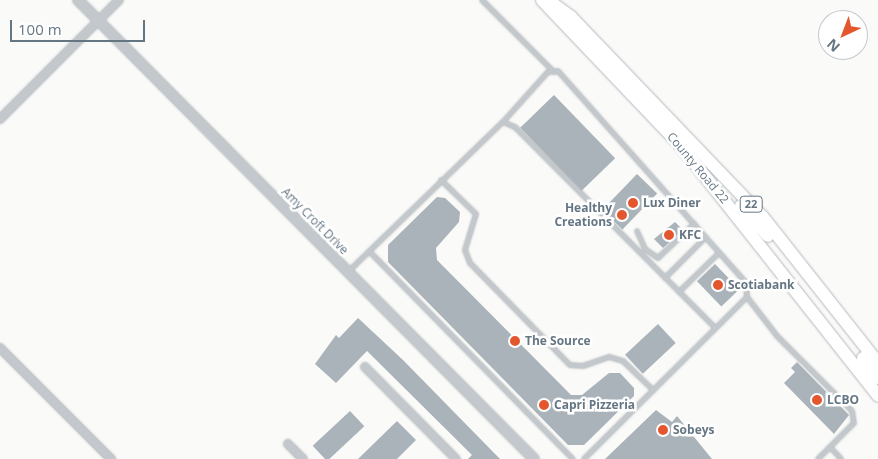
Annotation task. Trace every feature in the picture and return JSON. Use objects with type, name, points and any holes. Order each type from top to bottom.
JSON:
[{"type":"main road","name":"County Road 22","points":[[542,0],[681,146],[878,395]]},
{"type":"main road","name":"County Road 22","points":[[548,0],[577,24],[762,216],[878,363]]},
{"type":"main road","points":[[681,146],[766,233],[878,378]]},
{"type":"street","name":"Amy Croft Drive","points":[[78,0],[534,459]]},
{"type":"street","points":[[0,119],[119,0]]},
{"type":"street","points":[[0,348],[111,459]]},
{"type":"street","points":[[364,367],[456,459]]},
{"type":"street","points":[[288,444],[302,459]]},
{"type":"lane","points":[[482,0],[554,72],[694,224],[746,283],[747,297],[777,336],[852,411],[854,423],[818,459]]},
{"type":"lane","points":[[348,272],[503,122],[548,72],[554,72]]},
{"type":"lane","points":[[503,122],[515,127],[715,328]]},
{"type":"lane","points":[[442,180],[476,214],[466,250],[470,263],[570,365],[583,366],[609,357],[623,361],[653,390]]},
{"type":"lane","points":[[637,231],[645,249],[658,258],[694,224]]},
{"type":"lane","points":[[665,278],[705,238]]},
{"type":"lane","points":[[370,252],[573,459]]},
{"type":"lane","points":[[679,292],[719,253]]},
{"type":"lane","points":[[584,459],[747,297]]},
{"type":"lane","points":[[830,448],[841,459]]},
{"type":"building","points":[[554,95],[615,158],[581,191],[520,128]]},
{"type":"building","points":[[637,174],[657,193],[622,229],[602,210]]},
{"type":"building","points":[[437,197],[445,198],[460,212],[459,222],[436,248],[437,260],[571,395],[582,395],[609,373],[620,373],[634,388],[634,396],[584,445],[568,445],[388,262],[388,245]]},
{"type":"building","name":"KFC","points":[[675,222],[683,230],[663,248],[654,239]]},
{"type":"building","name":"Scotiabank","points":[[715,264],[739,289],[721,307],[697,281]]},
{"type":"building","points":[[358,318],[403,360],[500,459],[468,459],[472,455],[367,351],[336,383],[315,364],[336,335],[339,338]]},
{"type":"building","points":[[658,324],[676,343],[643,374],[625,355]]},
{"type":"building","name":"LCBO","points":[[797,362],[849,415],[834,434],[784,383],[795,372],[791,368]]},
{"type":"building","name":"Sobeys","points":[[656,410],[672,422],[677,416],[712,459],[605,459]]},
{"type":"building","points":[[350,411],[364,426],[329,459],[325,459],[313,446]]},
{"type":"building","points":[[397,421],[416,440],[397,459],[358,459]]},
{"type":"place","name":"Lux Diner","points":[[633,203]]},
{"type":"place","name":"Healthy Creations","points":[[622,215]]},
{"type":"place","name":"KFC","points":[[669,235]]},
{"type":"place","name":"Scotiabank","points":[[718,285]]},
{"type":"place","name":"The Source","points":[[515,341]]},
{"type":"place","name":"LCBO","points":[[817,400]]},
{"type":"place","name":"Capri Pizzeria","points":[[544,405]]},
{"type":"place","name":"Sobeys","points":[[663,430]]}]
